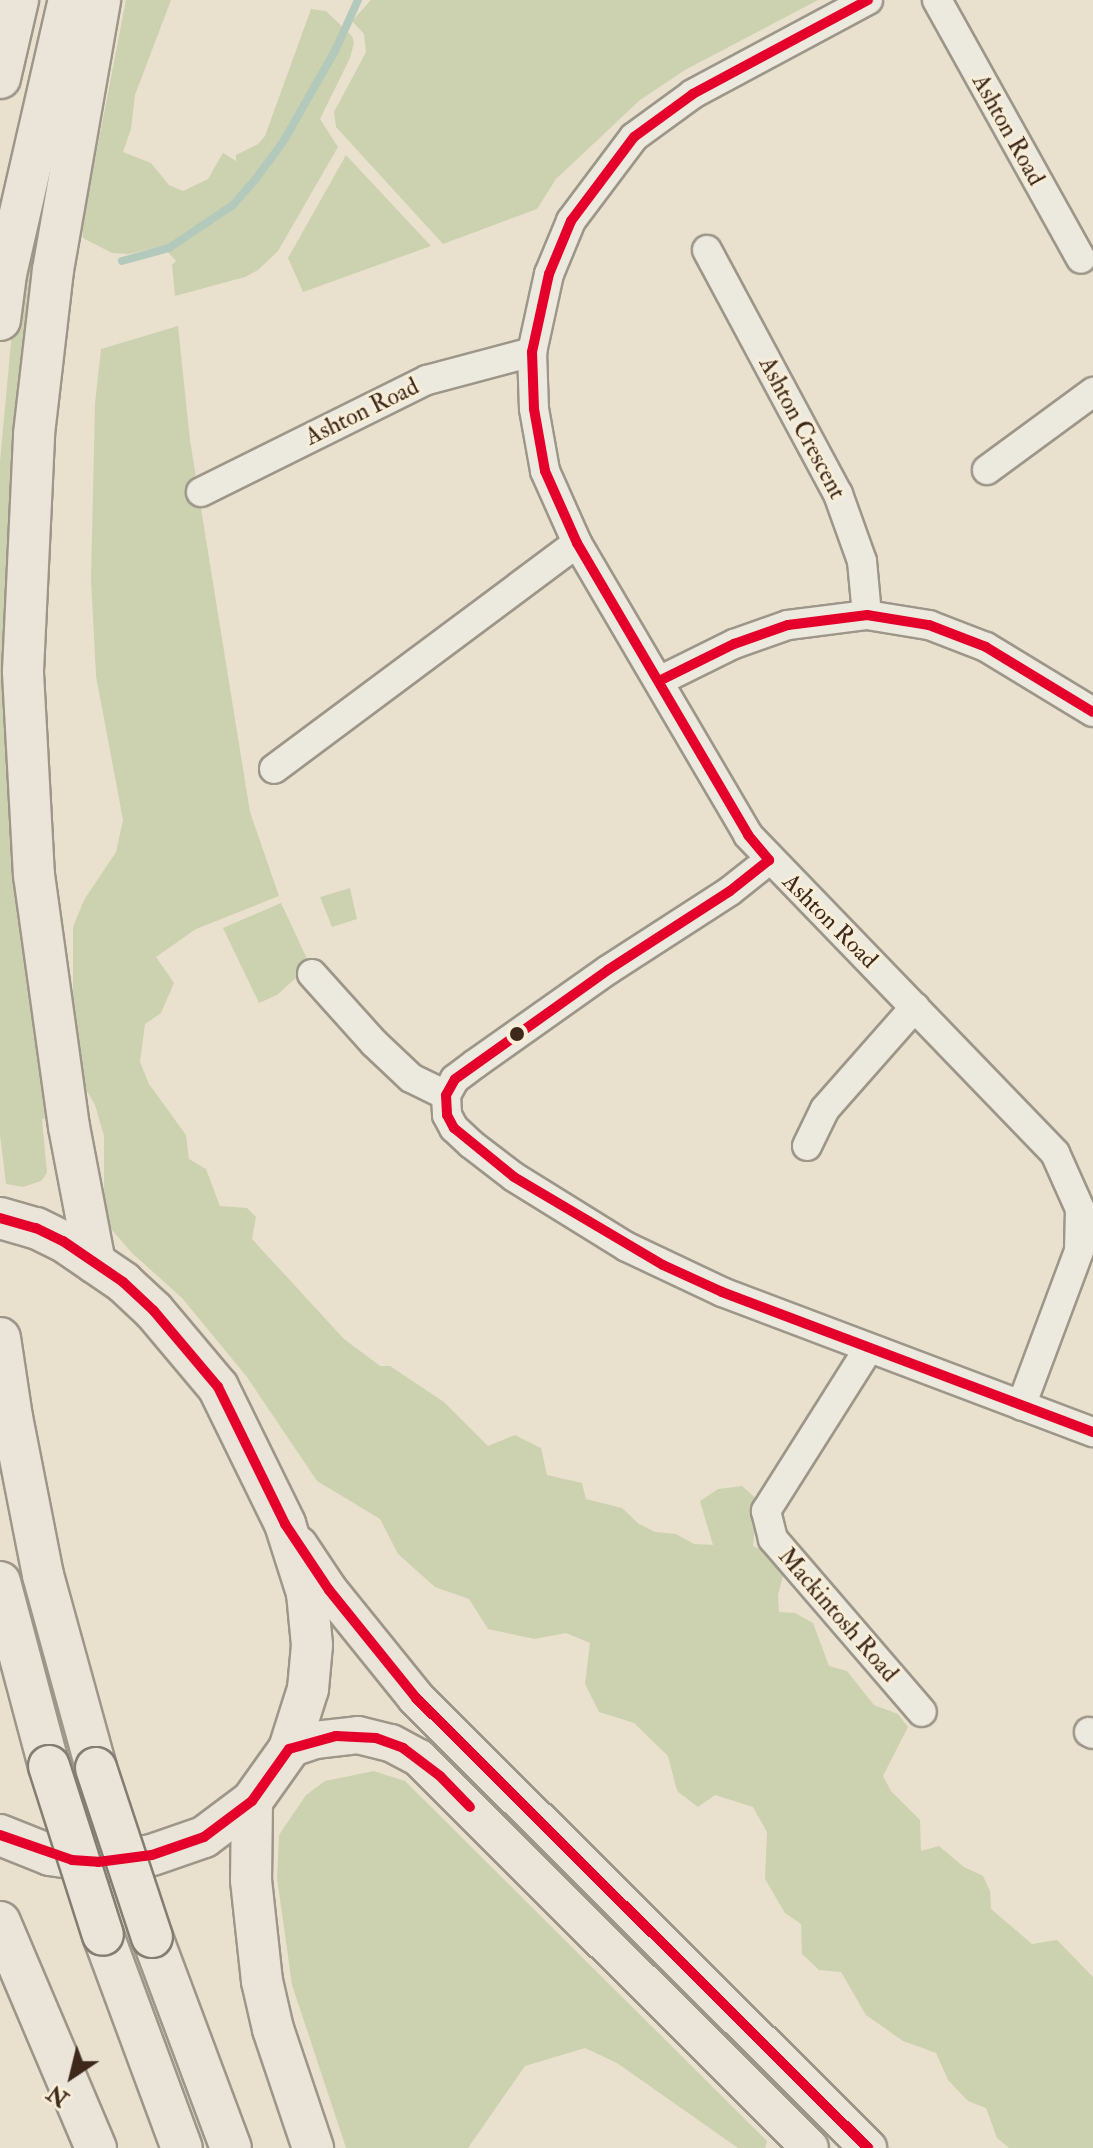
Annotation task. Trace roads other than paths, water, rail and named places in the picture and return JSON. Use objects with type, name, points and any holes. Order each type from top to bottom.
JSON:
[{"type":"highway","points":[[0,78],[18,0]]},
{"type":"highway","points":[[0,320],[6,274],[69,0]]},
{"type":"highway","points":[[95,1263],[69,1127],[34,876],[23,671],[36,419],[53,270],[100,0]]},
{"type":"highway","points":[[0,1835],[72,1860],[98,1862],[152,1855],[204,1837],[252,1801],[289,1749],[308,1689],[312,1645],[307,1593],[285,1524],[218,1387],[154,1311],[123,1282],[63,1241],[6,1219]]},
{"type":"highway","points":[[0,1338],[43,1575],[96,1768],[152,1937],[231,2148]]},
{"type":"highway","points":[[0,1582],[49,1766],[103,1935],[182,2148]]},
{"type":"highway","points":[[252,1801],[251,1880],[262,1981],[273,2029],[313,2148]]},
{"type":"highway","points":[[0,1922],[96,2148]]},
{"type":"main road","points":[[285,1524],[329,1590],[416,1698],[868,2148]]},
{"type":"main road","points":[[289,1749],[315,1740],[358,1735],[391,1743],[419,1758],[810,2148]]},
{"type":"street","name":"Ashton Road","points":[[868,0],[693,94],[634,137],[571,221],[549,274],[532,352],[534,409],[545,471],[577,543],[748,835],[1055,1153],[1080,1209],[1079,1251],[1021,1406]]},
{"type":"street","name":"Ashton Road","points":[[937,0],[1081,259]]},
{"type":"street","name":"Ashton Crescent","points":[[707,250],[838,494],[862,561],[867,615]]},
{"type":"street","name":"Ashton Road","points":[[201,492],[427,380],[532,352]]},
{"type":"street","points":[[987,470],[1093,392]]},
{"type":"street","points":[[274,769],[577,543]]},
{"type":"street","points":[[659,681],[734,644],[788,625],[867,615],[929,625],[986,647],[1093,712]]},
{"type":"street","points":[[769,860],[730,891],[608,970],[455,1079],[446,1095],[447,1115],[454,1128],[514,1177],[627,1247],[722,1292],[1093,1432]]},
{"type":"street","points":[[312,974],[374,1043],[411,1078],[446,1095]]},
{"type":"street","points":[[807,1146],[825,1109],[915,1007]]},
{"type":"street","name":"Mackintosh Road","points":[[869,1348],[766,1511],[773,1539],[922,1712]]},
{"type":"waterway","points":[[122,261],[169,248],[233,205],[283,142],[335,51],[358,0]]}]
